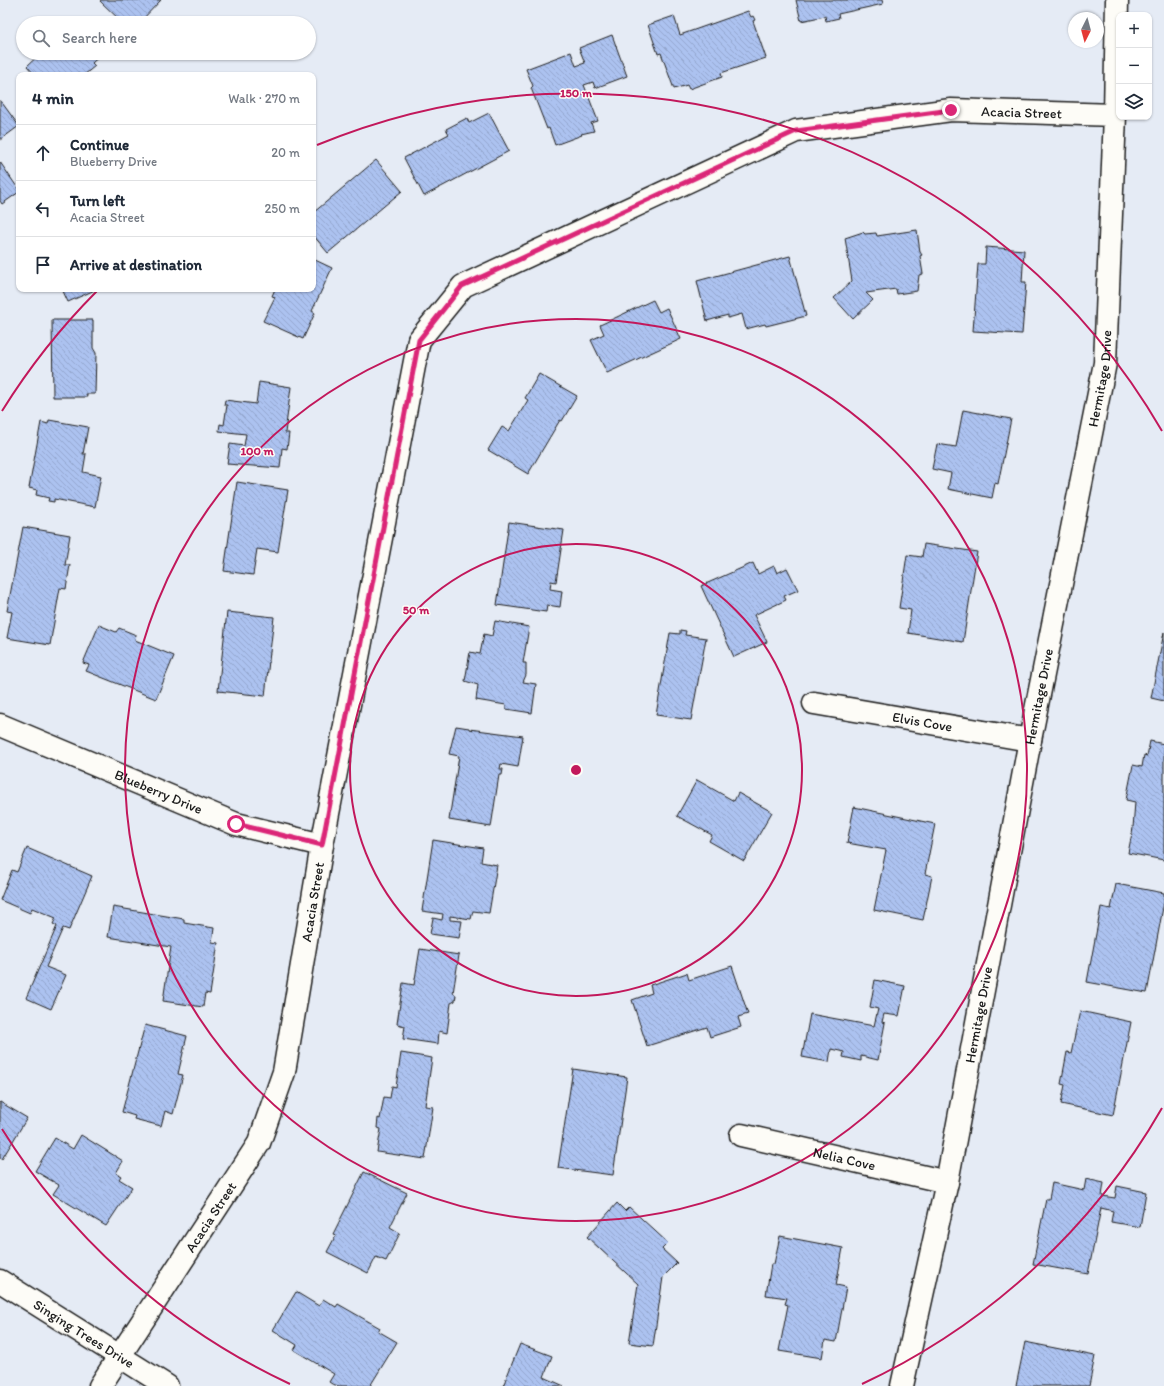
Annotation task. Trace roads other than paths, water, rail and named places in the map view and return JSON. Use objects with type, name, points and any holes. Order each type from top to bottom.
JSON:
[{"type":"street","name":"Hermitage Drive","points":[[902,1386],[947,1182],[1030,740],[1104,363],[1115,115],[1117,0]]},
{"type":"street","name":"Acacia Street","points":[[100,1386],[118,1356],[259,1143],[284,1072],[322,845],[419,340],[462,286],[796,131],[951,110],[1115,115]]},
{"type":"street","name":"Elvis Cove","points":[[814,703],[1030,740]]},
{"type":"street","name":"Blueberry Drive","points":[[0,725],[236,824],[322,845]]},
{"type":"street","name":"Nelia Cove","points":[[741,1135],[947,1182]]},
{"type":"street","name":"Singing Trees Drive","points":[[0,1281],[167,1386]]}]
